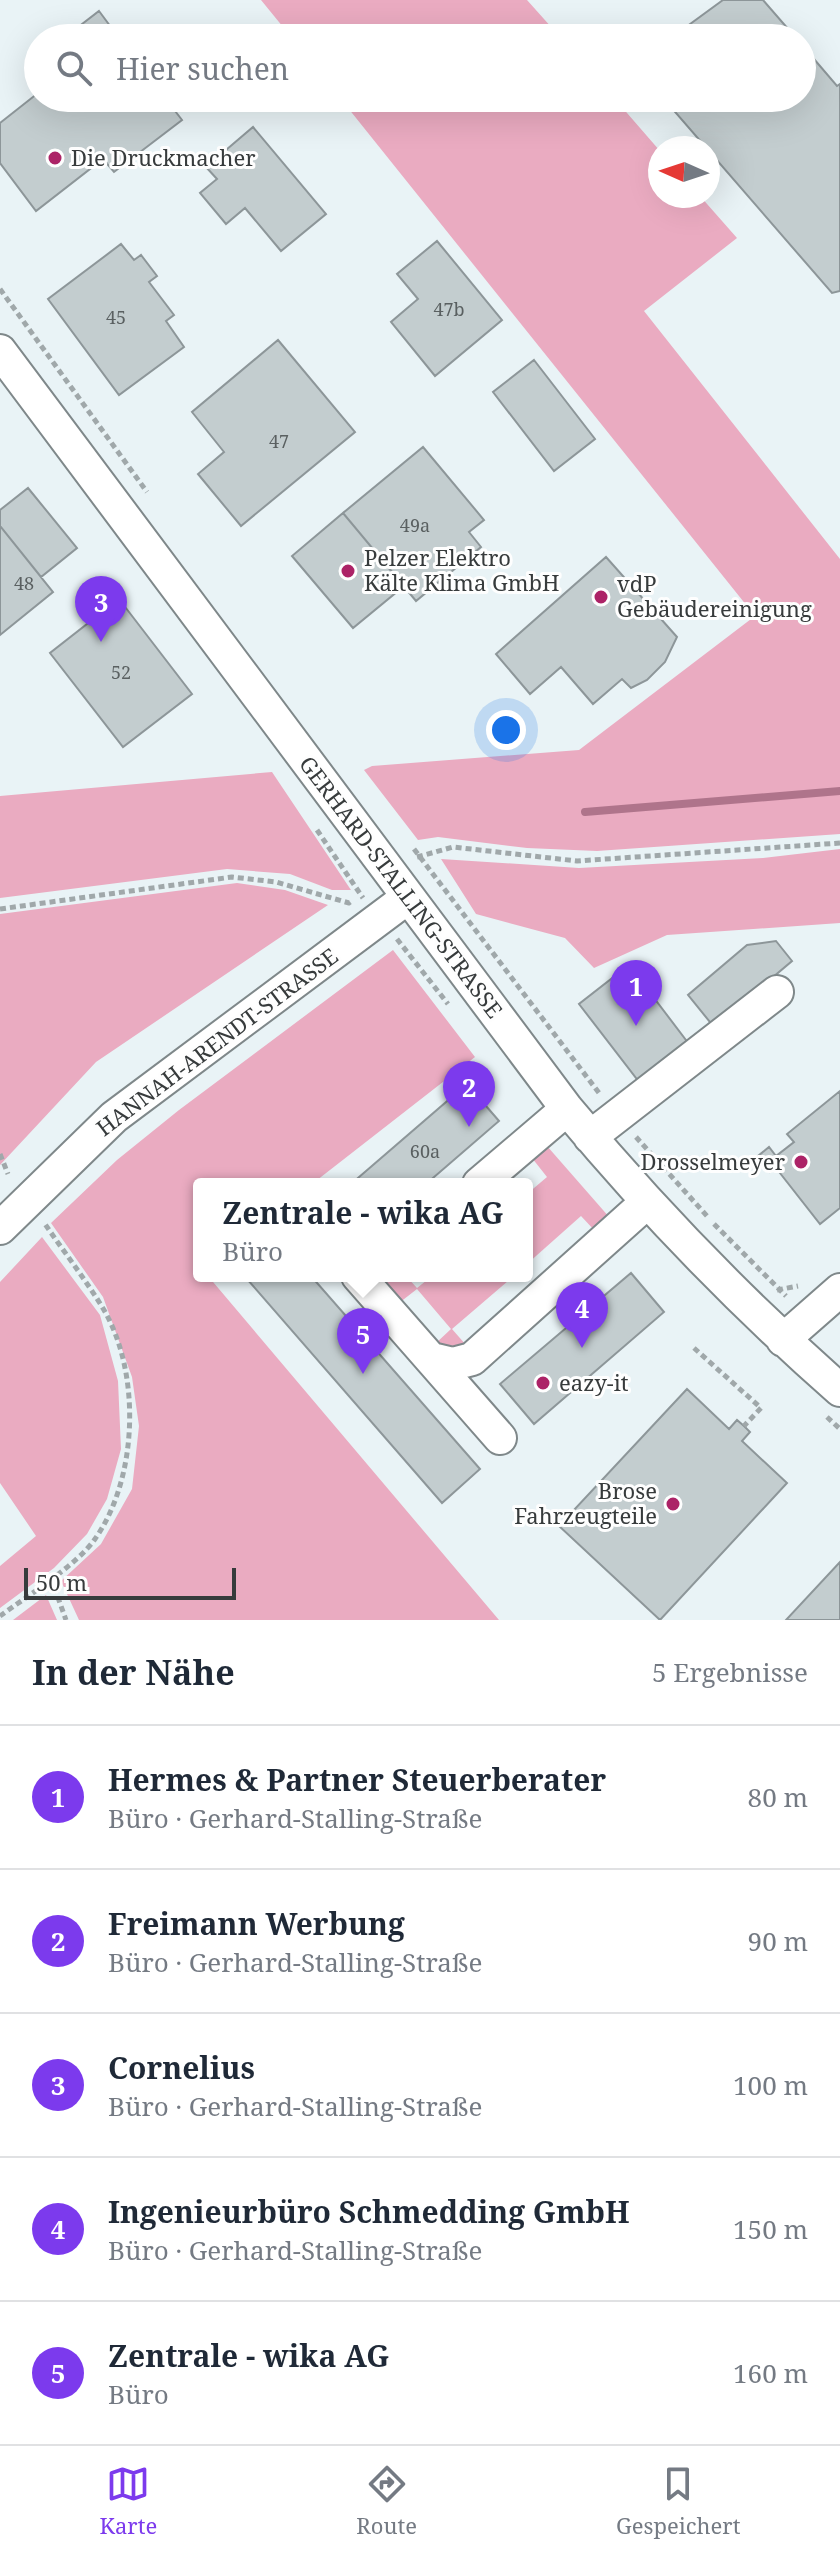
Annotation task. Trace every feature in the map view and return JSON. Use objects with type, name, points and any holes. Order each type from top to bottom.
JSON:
[{"type":"street","name":"GERHARD-STALLING-STRASSE","points":[[0,351],[567,1109],[646,1203],[783,1340],[840,1390]]},
{"type":"street","name":"HANNAH-ARENDT-STRASSE","points":[[0,1228],[138,1097],[399,886]]},
{"type":"street","points":[[590,1137],[777,992]]},
{"type":"street","points":[[486,1178],[567,1109]]},
{"type":"street","points":[[432,1359],[453,1364],[472,1359],[646,1203]]},
{"type":"street","points":[[378,1288],[432,1359],[500,1438]]},
{"type":"street","points":[[783,1340],[840,1290]]},
{"type":"path","points":[[419,856],[453,847],[577,861],[840,843]]},
{"type":"path","points":[[0,909],[232,877],[276,882],[349,903],[399,886]]},
{"type":"path","points":[[0,1154],[8,1174]]},
{"type":"path","points":[[0,1616],[95,1540],[121,1483],[132,1425],[123,1365],[105,1312],[28,1199]]},
{"type":"path","points":[[694,1348],[761,1408],[744,1426]]},
{"type":"path","points":[[51,1578],[66,1620]]},
{"type":"shaded area","points":[[261,0],[527,0],[548,24],[281,24]]},
{"type":"shaded area","points":[[351,112],[626,112],[648,137],[648,208],[711,208],[737,238],[644,311],[840,559],[840,834],[597,851],[527,848],[438,837],[418,840],[364,770],[372,766],[579,750],[755,616]]},
{"type":"shaded area","points":[[272,772],[351,890],[332,890],[290,874],[227,869],[0,898],[0,796]]},
{"type":"shaded area","points":[[840,849],[840,923],[667,935],[594,968],[565,938],[476,914],[441,859],[579,868],[763,858]]},
{"type":"shaded area","points":[[237,883],[285,890],[328,905],[96,1062],[0,1165],[0,914]]},
{"type":"shaded area","points":[[393,950],[475,1057],[320,1178],[193,1178],[193,1282],[213,1282],[499,1620],[79,1620],[61,1581],[101,1544],[132,1489],[139,1426],[132,1377],[103,1297],[51,1223],[117,1160]]},
{"type":"shaded area","points":[[547,1146],[610,1218],[595,1231],[581,1216],[533,1259],[533,1189],[547,1177],[532,1158]]},
{"type":"shaded area","points":[[42,1237],[100,1315],[118,1381],[121,1449],[107,1499],[87,1534],[54,1568],[0,1608],[0,1566],[36,1536],[0,1483],[0,1282]]},
{"type":"shaded area","points":[[388,1282],[412,1282],[417,1288],[424,1282],[507,1282],[452,1329],[466,1345],[448,1360],[435,1344],[451,1329],[417,1289],[399,1303],[384,1285]]},
{"type":"shaded area","points":[[46,1595],[57,1620],[13,1620]]},
{"type":"building","points":[[723,0],[763,0],[784,24],[690,24]]},
{"type":"building","points":[[99,11],[109,24],[82,24]]},
{"type":"building","points":[[816,61],[837,86],[840,84],[840,291],[832,293],[720,164],[720,136],[696,136],[675,112],[816,112]]},
{"type":"building","points":[[24,104],[24,112],[176,112],[182,120],[114,172],[103,159],[36,211],[0,163],[0,123]]},
{"type":"building","points":[[253,127],[326,214],[281,251],[245,208],[226,224],[200,193],[217,179],[206,167]]},
{"type":"building","points":[[437,241],[502,320],[435,376],[391,322],[418,299],[397,274]]},
{"type":"building","points":[[121,244],[134,260],[141,255],[157,276],[149,282],[174,315],[166,321],[184,347],[119,395],[48,299]]},
{"type":"building","points":[[278,340],[355,432],[241,526],[198,474],[224,452],[192,412]]},
{"type":"building","points":[[534,360],[595,439],[554,471],[493,392]]},
{"type":"building","points":[[423,447],[484,520],[469,532],[481,547],[416,601],[343,513]]},
{"type":"building","points":[[28,488],[77,548],[41,577],[0,526],[0,510]]},
{"type":"building","name":"Pelzer Elektro Kälte Klima GmbH","points":[[343,513],[404,586],[353,628],[292,556]]},
{"type":"building","points":[[0,526],[53,592],[0,635]]},
{"type":"building","name":"vdP Gebäudereinigung","points":[[606,557],[677,637],[665,662],[647,680],[631,688],[622,679],[593,704],[561,667],[530,694],[496,654]]},
{"type":"building","points":[[119,599],[192,694],[123,747],[50,653]]},
{"type":"building","points":[[776,941],[792,961],[714,1027],[688,995],[747,945]]},
{"type":"building","points":[[629,965],[692,1048],[643,1087],[579,1004]]},
{"type":"building","points":[[467,1084],[499,1121],[433,1178],[358,1178]]},
{"type":"building","name":"Drosselmeyer","points":[[840,1091],[840,1208],[820,1224],[776,1168],[770,1172],[758,1156],[769,1147],[776,1156],[794,1142],[787,1134]]},
{"type":"building","points":[[631,1273],[664,1312],[534,1424],[500,1384]]},
{"type":"building","points":[[250,1282],[316,1282],[480,1469],[442,1503]]},
{"type":"building","name":"Brose Fahrzeugteile","points":[[687,1389],[729,1429],[737,1420],[744,1426],[750,1432],[742,1441],[787,1483],[660,1620],[559,1526]]},
{"type":"building","points":[[840,1562],[840,1620],[786,1620]]},
{"type":"waterway","points":[[585,812],[840,791]]},
{"type":"place","name":"Die Druckmacher","points":[[55,158]]},
{"type":"place","name":"Pelzer Elektro Kälte Klima GmbH","points":[[348,571]]},
{"type":"place","name":"vdP Gebäudereinigung","points":[[601,597]]},
{"type":"place","name":"Cornelius","points":[[101,642]]},
{"type":"place","name":"Hermes & Partner Steuerberater","points":[[636,1026]]},
{"type":"place","name":"Freimann Werbung","points":[[469,1127]]},
{"type":"place","name":"Drosselmeyer","points":[[801,1162]]},
{"type":"place","name":"Ingenieurbüro Schmedding GmbH","points":[[582,1348]]},
{"type":"place","name":"Zentrale - wika AG","points":[[363,1374]]},
{"type":"place","name":"eazy-it","points":[[543,1383]]},
{"type":"place","name":"Brose Fahrzeugteile","points":[[673,1504]]}]
